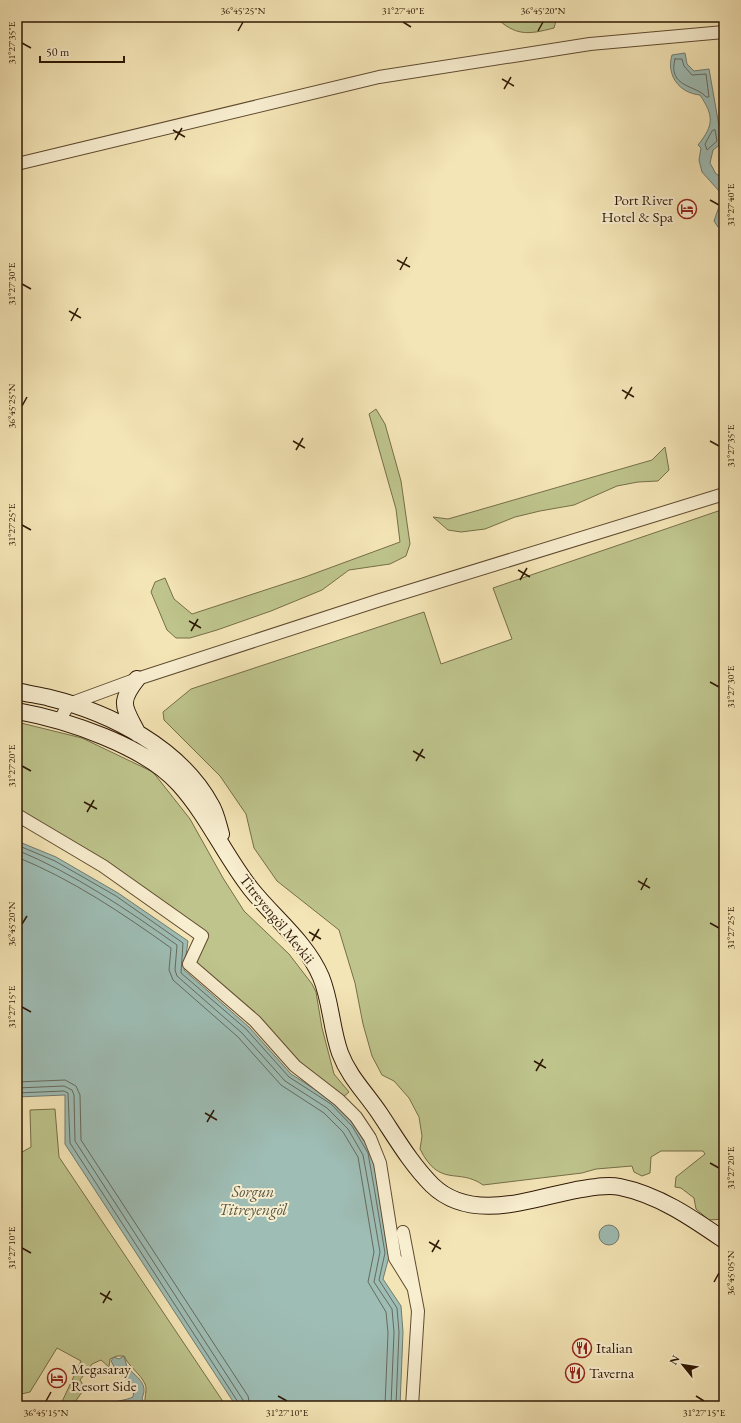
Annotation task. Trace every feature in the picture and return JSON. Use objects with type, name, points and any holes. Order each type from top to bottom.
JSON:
[{"type":"street","points":[[17,164],[379,77],[590,44],[724,32]]},
{"type":"street","points":[[59,721],[69,704],[137,679],[380,600],[724,494]]},
{"type":"street","points":[[137,679],[126,693],[124,703],[138,734]]},
{"type":"street","name":"Titreyengöl Mevkii","points":[[17,691],[69,704],[112,721],[162,748],[176,760],[201,789],[212,806],[228,852]]},
{"type":"street","name":"Titreyengöl Mevkii","points":[[17,711],[59,721],[124,746],[148,758],[166,771],[181,786],[228,852],[250,888],[298,941],[311,958],[321,977],[328,999],[334,1034],[351,1076],[379,1112],[407,1155],[432,1185],[441,1192],[452,1199],[470,1205],[491,1207],[588,1188],[619,1187],[659,1200],[679,1210],[724,1240]]},
{"type":"street","points":[[17,815],[103,866],[202,936],[189,964],[255,1021],[295,1066],[339,1100],[356,1117],[370,1138],[380,1163],[395,1258],[413,1287]]},
{"type":"street","points":[[403,1232],[418,1311],[412,1406]]},
{"type":"green space","points":[[495,17],[557,17],[554,28],[529,33],[516,31],[509,28]]},
{"type":"green space","points":[[376,409],[385,424],[401,481],[410,544],[406,556],[390,564],[349,570],[322,590],[271,611],[217,630],[190,638],[176,638],[167,630],[151,592],[155,582],[165,578],[174,599],[192,614],[305,577],[400,542],[396,509],[369,414]]},
{"type":"green space","points":[[665,447],[669,470],[658,481],[638,482],[617,486],[574,505],[515,517],[485,529],[461,532],[448,530],[433,517],[448,519],[652,460]]},
{"type":"green space","points":[[724,509],[724,1219],[709,1220],[696,1209],[694,1198],[681,1188],[675,1187],[676,1177],[705,1154],[703,1151],[661,1151],[651,1157],[650,1173],[642,1176],[634,1172],[632,1166],[596,1169],[582,1173],[483,1185],[465,1177],[442,1173],[435,1169],[427,1161],[420,1149],[422,1136],[419,1117],[409,1098],[394,1081],[382,1075],[372,1056],[363,1024],[355,983],[339,930],[277,881],[254,848],[246,814],[220,776],[164,720],[163,712],[191,689],[424,612],[441,664],[512,639],[493,588]]},
{"type":"green space","points":[[17,722],[82,738],[153,772],[190,819],[223,878],[244,911],[289,954],[312,984],[316,992],[322,1028],[334,1074],[349,1092],[342,1098],[295,1063],[195,964],[207,935],[17,812]]},
{"type":"green space","points":[[55,1109],[59,1157],[226,1406],[146,1406],[146,1387],[143,1380],[124,1356],[117,1356],[110,1359],[109,1367],[101,1360],[92,1364],[80,1380],[85,1388],[72,1406],[60,1406],[81,1361],[57,1348],[30,1392],[17,1395],[17,1155],[31,1147],[30,1110]]},
{"type":"water","points":[[685,53],[687,64],[694,71],[709,69],[722,143],[713,150],[710,163],[716,174],[724,178],[724,230],[718,227],[714,221],[721,201],[719,191],[702,172],[699,160],[701,148],[698,145],[707,132],[710,115],[705,102],[700,95],[693,94],[680,87],[673,76],[671,69],[672,55]]},
{"type":"water","name":"Sorgun Titreyengöl","points":[[17,841],[56,857],[118,893],[188,941],[184,970],[249,1027],[291,1074],[333,1101],[355,1123],[372,1152],[390,1253],[383,1279],[401,1306],[403,1332],[400,1406],[236,1406],[65,1144],[65,1095],[17,1097]]},
{"type":"water","points":[[609,1225],[616,1228],[619,1235],[616,1242],[609,1245],[602,1242],[599,1235],[602,1228]]},
{"type":"water","points":[[124,1356],[127,1367],[143,1384],[144,1393],[142,1398],[145,1406],[109,1406],[133,1397],[134,1390],[123,1376],[118,1374],[111,1361],[114,1357],[119,1359]]},
{"type":"place","name":"Port River Hotel & Spa","points":[[687,209]]},
{"type":"place","name":"Italian","points":[[582,1348]]},
{"type":"place","name":"Taverna","points":[[575,1373]]},
{"type":"place","name":"Megasaray Resort Side","points":[[57,1378]]}]
